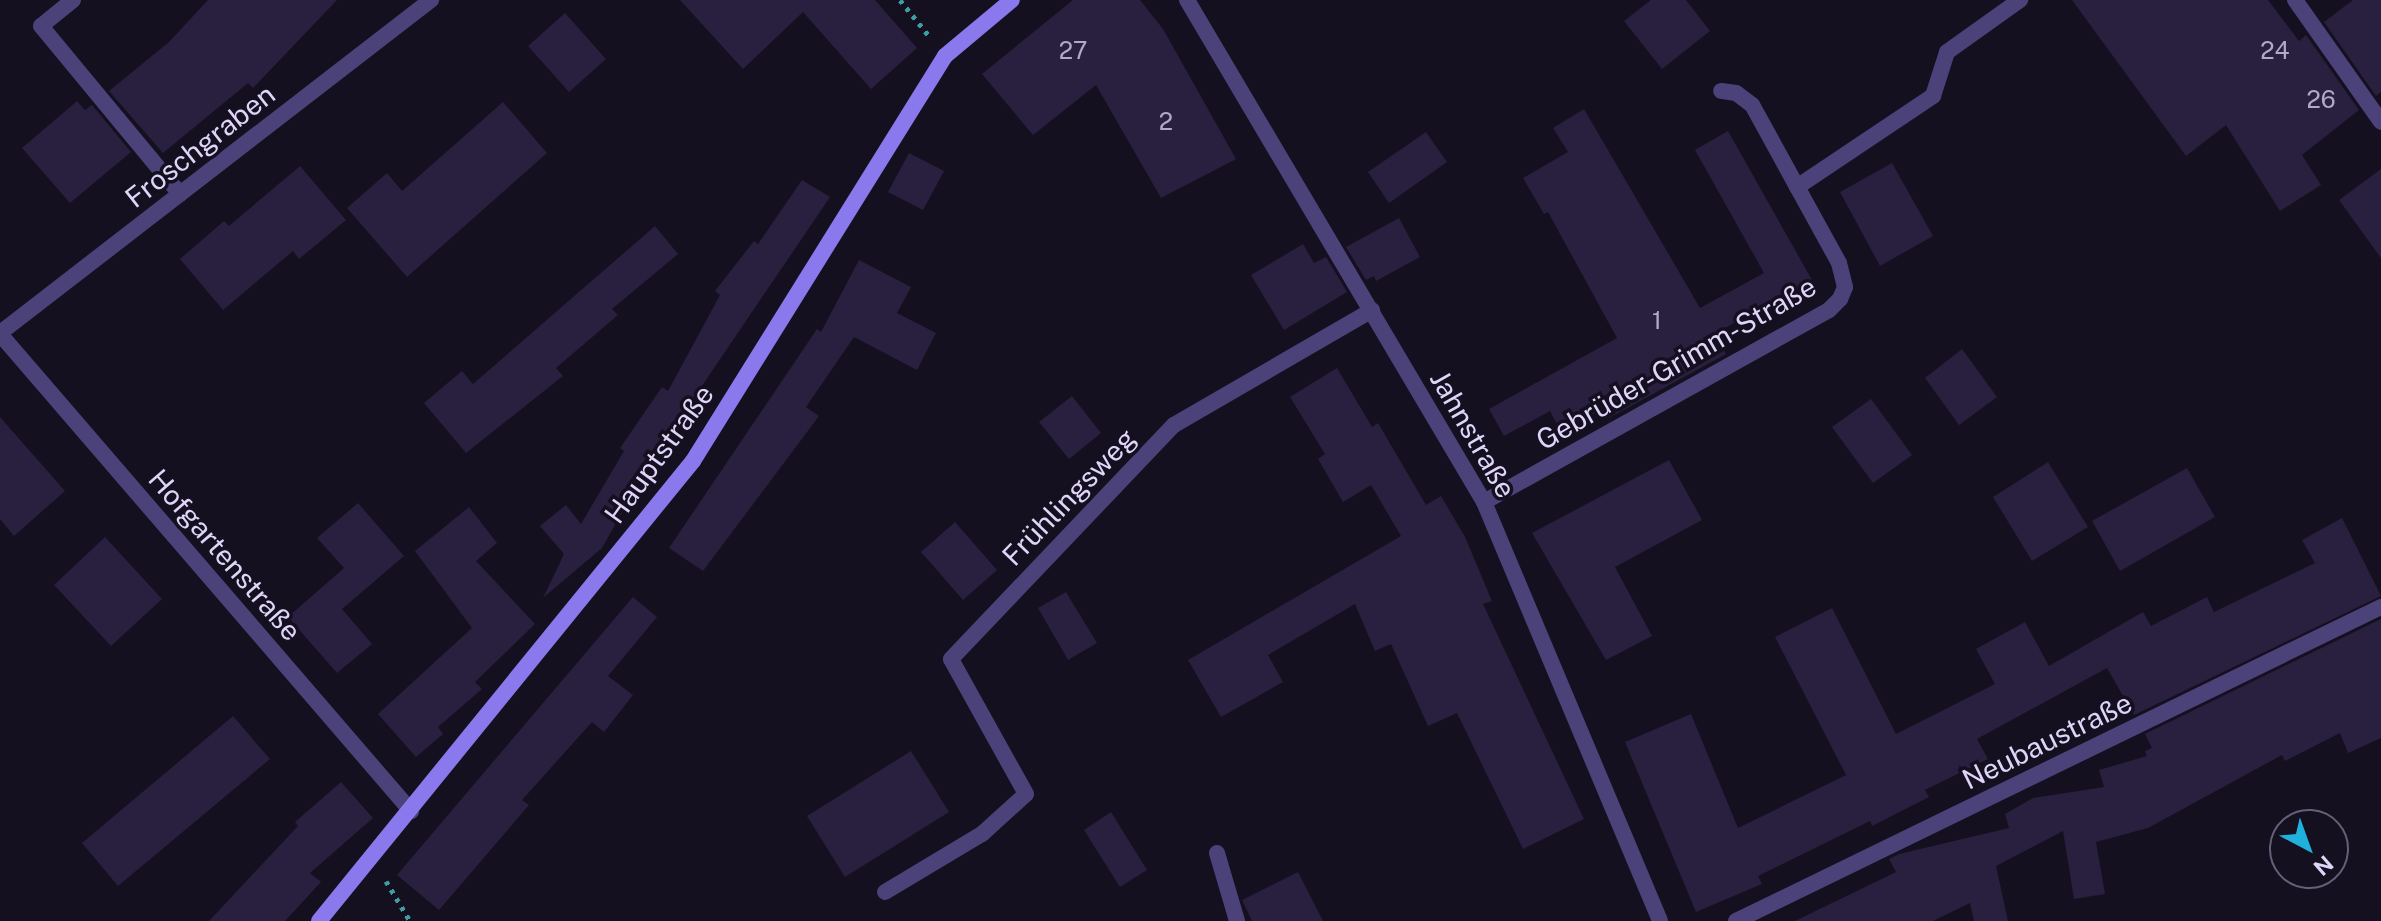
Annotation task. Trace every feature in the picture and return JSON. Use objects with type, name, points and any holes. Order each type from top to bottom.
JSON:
[{"type":"street","points":[[73,0],[41,26],[180,194]]},
{"type":"street","name":"Froschgraben","points":[[0,334],[431,0]]},
{"type":"street","name":"Hauptstraße","points":[[319,921],[693,461],[945,56],[1012,0]]},
{"type":"street","name":"Jahnstraße","points":[[1187,0],[1484,502],[1660,921]]},
{"type":"street","points":[[1797,187],[1933,96],[1947,52],[2020,0]]},
{"type":"street","points":[[2295,0],[2381,122]]},
{"type":"street","name":"Gebrüder-Grimm-Straße","points":[[1484,502],[1829,310],[1845,287],[1839,263],[1752,105],[1736,93],[1721,91]]},
{"type":"street","name":"Frühlingsweg","points":[[885,892],[982,834],[1026,794],[951,659],[1174,425],[1372,310]]},
{"type":"street","name":"Hofgartenstraße","points":[[0,334],[411,811]]},
{"type":"street","name":"Neubaustraße","points":[[1736,921],[2381,607]]},
{"type":"street","points":[[1217,853],[1237,921]]},
{"type":"path","points":[[900,0],[945,56]]},
{"type":"path","points":[[372,857],[410,921]]},
{"type":"building","points":[[208,0],[337,0],[253,88],[248,83],[163,153],[109,91],[169,42]]},
{"type":"building","points":[[680,0],[875,0],[917,48],[871,89],[803,12],[743,69]]},
{"type":"building","points":[[1073,0],[1140,0],[1163,29],[1236,159],[1161,198],[1096,85],[1033,135],[982,74]]},
{"type":"building","points":[[1651,0],[1686,0],[1710,31],[1662,69],[1624,21]]},
{"type":"building","points":[[2072,0],[2268,0],[2299,41],[2306,35],[2359,110],[2302,155],[2321,185],[2280,211],[2226,125],[2186,156]]},
{"type":"building","points":[[2353,0],[2381,0],[2381,92],[2376,96],[2324,22]]},
{"type":"building","points":[[565,13],[606,59],[569,92],[528,46]]},
{"type":"building","points":[[77,101],[85,110],[92,105],[131,152],[70,203],[22,148]]},
{"type":"building","points":[[503,102],[547,153],[407,277],[347,208],[387,173],[402,191]]},
{"type":"building","points":[[1584,109],[1700,308],[1764,273],[1695,150],[1728,131],[1812,280],[1714,334],[1726,354],[1609,418],[1604,408],[1561,432],[1550,411],[1504,436],[1489,409],[1617,338],[1548,212],[1544,214],[1523,178],[1568,152],[1553,128]]},
{"type":"building","points":[[1426,132],[1447,162],[1389,203],[1368,172]]},
{"type":"building","points":[[909,153],[944,171],[923,210],[888,192]]},
{"type":"building","points":[[1892,163],[1933,236],[1880,266],[1840,192]]},
{"type":"building","points":[[300,166],[346,220],[299,259],[293,251],[223,310],[180,259],[224,221],[229,226]]},
{"type":"building","points":[[2381,169],[2381,258],[2339,200]]},
{"type":"building","points":[[802,180],[830,197],[649,464],[602,548],[543,598],[564,554],[540,526],[566,505],[581,524],[624,451],[620,448],[662,387],[668,391],[720,295],[715,291],[754,241],[758,244]]},
{"type":"building","points":[[1399,218],[1420,257],[1376,281],[1374,276],[1366,280],[1346,247]]},
{"type":"building","points":[[655,226],[678,254],[612,309],[618,315],[556,368],[563,376],[466,453],[424,403],[462,371],[473,384]]},
{"type":"building","points":[[1303,244],[1314,263],[1326,257],[1347,292],[1284,330],[1251,275]]},
{"type":"building","points":[[859,260],[911,287],[897,313],[936,333],[917,370],[854,337],[806,407],[819,416],[703,571],[669,548],[817,329],[821,332]]},
{"type":"building","points":[[1962,349],[1997,397],[1959,425],[1925,378]]},
{"type":"building","points":[[1337,368],[1372,427],[1378,423],[1426,505],[1441,496],[1465,537],[1492,601],[1483,604],[1584,819],[1523,849],[1457,713],[1428,726],[1391,644],[1375,651],[1355,604],[1268,655],[1283,682],[1221,717],[1188,660],[1401,536],[1371,485],[1343,502],[1318,459],[1325,454],[1290,397]]},
{"type":"building","points":[[1072,396],[1101,433],[1069,459],[1039,422]]},
{"type":"building","points":[[1871,399],[1912,455],[1873,483],[1832,427]]},
{"type":"building","points":[[0,417],[65,491],[14,536],[0,519]]},
{"type":"building","points":[[1669,460],[1702,520],[1615,567],[1652,636],[1606,660],[1532,533]]},
{"type":"building","points":[[2048,462],[2088,527],[2032,561],[1993,497]]},
{"type":"building","points":[[2187,468],[2215,517],[2120,571],[2092,521]]},
{"type":"building","points":[[358,503],[404,556],[342,609],[372,644],[337,673],[288,617],[344,568],[317,538]]},
{"type":"building","points":[[469,507],[497,543],[476,561],[535,624],[475,682],[482,689],[438,727],[443,734],[416,757],[378,714],[472,628],[415,551]]},
{"type":"building","points":[[2342,518],[2381,596],[2134,715],[2107,668],[1977,739],[1988,759],[1925,790],[1929,797],[1872,826],[1870,821],[1758,876],[1762,884],[1696,912],[1625,742],[1691,714],[1738,828],[1846,775],[1775,637],[1832,608],[1896,734],[1995,684],[1976,649],[2025,622],[2049,666],[2143,612],[2151,626],[2207,597],[2214,612],[2315,563],[2302,540]]},
{"type":"building","points":[[955,522],[997,570],[963,600],[921,552]]},
{"type":"building","points":[[105,537],[162,599],[111,646],[54,585]]},
{"type":"building","points":[[1066,592],[1097,643],[1068,660],[1038,608]]},
{"type":"building","points":[[633,597],[657,617],[608,676],[633,695],[604,732],[592,722],[522,800],[529,805],[439,910],[397,875]]},
{"type":"building","points":[[2381,619],[2381,738],[2348,753],[2340,733],[2285,761],[2282,755],[2148,828],[2096,842],[2105,894],[2074,899],[2063,831],[1996,866],[2008,921],[1974,921],[1970,903],[1933,921],[1795,921],[1896,872],[1889,859],[1899,854],[2009,828],[2005,814],[2033,798],[2104,787],[2099,770],[2147,756],[2145,751],[2152,748],[2145,734]]},
{"type":"building","points":[[233,716],[270,759],[118,886],[82,843]]},
{"type":"building","points":[[911,751],[949,812],[845,877],[807,816]]},
{"type":"building","points":[[341,782],[373,818],[310,873],[321,882],[285,921],[209,921],[298,826],[295,822]]},
{"type":"building","points":[[1111,812],[1147,870],[1120,887],[1084,830]]},
{"type":"building","points":[[1298,872],[1323,921],[1252,921],[1242,900]]}]
